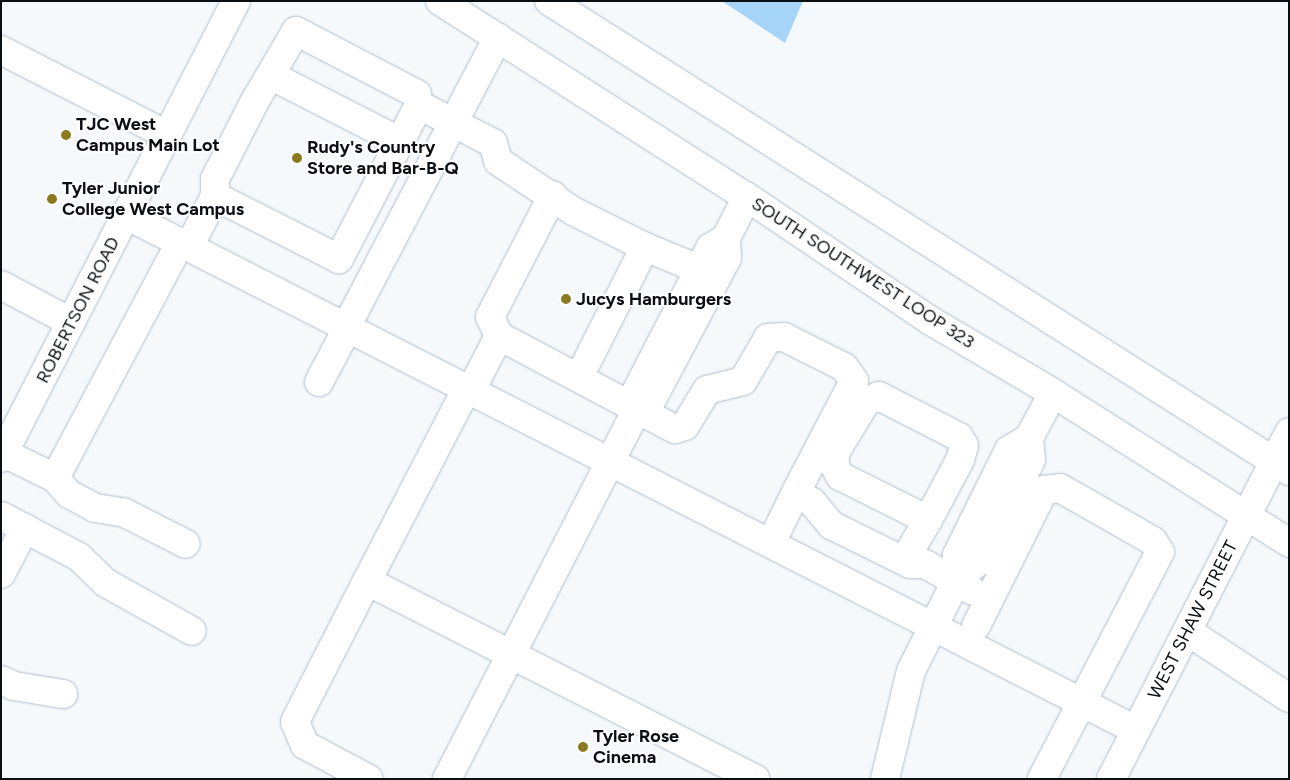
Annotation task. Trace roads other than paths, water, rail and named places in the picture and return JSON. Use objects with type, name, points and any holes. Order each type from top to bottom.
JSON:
[{"type":"main road","name":"ROBERTSON ROAD","points":[[3,455],[236,1]]},
{"type":"main road","name":"SOUTH SOUTHWEST LOOP 323","points":[[440,1],[748,197],[931,321],[1054,393],[1289,543]]},
{"type":"main road","points":[[549,1],[1281,466]]},
{"type":"main road","points":[[55,478],[215,187],[255,101],[270,80],[296,32],[417,94],[418,105],[339,258]]},
{"type":"main road","points":[[319,382],[498,38]]},
{"type":"main road","points":[[1,50],[167,135]]},
{"type":"main road","points":[[270,80],[399,141]]},
{"type":"main road","points":[[418,105],[493,143],[498,161],[553,195],[573,211],[645,248],[699,269]]},
{"type":"main road","points":[[215,187],[373,276]]},
{"type":"main road","points":[[553,195],[490,317],[499,336],[621,399],[636,411],[675,429],[685,426],[707,390],[743,381],[768,338],[784,336],[844,367],[854,381],[771,543]]},
{"type":"main road","points":[[636,411],[633,398],[699,269],[710,248],[726,238],[748,197]]},
{"type":"main road","points":[[126,216],[612,461],[1136,730]]},
{"type":"main road","points":[[447,779],[513,655],[636,411],[650,402],[727,258],[726,238]]},
{"type":"main road","points":[[579,377],[645,248]]},
{"type":"main road","points":[[1,285],[71,322]]},
{"type":"main road","points":[[369,779],[305,745],[295,722],[367,581],[499,336]]},
{"type":"main road","points":[[885,779],[905,688],[933,626],[957,580],[957,555],[1009,450],[1029,438],[1054,393]]},
{"type":"main road","points":[[904,561],[928,520],[960,460],[964,446],[959,437],[879,396],[866,402],[836,451],[834,465],[840,476],[928,520]]},
{"type":"main road","name":"WEST SHAW STREET","points":[[1112,779],[1247,515],[1281,466],[1289,432]]},
{"type":"main road","points":[[3,455],[55,478],[69,494],[95,508],[125,513],[186,544]]},
{"type":"main road","points":[[976,626],[1044,490],[1060,488],[1153,541],[1160,552],[1152,571],[1081,701],[1042,779]]},
{"type":"main road","points":[[796,492],[812,502],[831,525],[904,561],[925,564],[957,580],[989,600]]},
{"type":"main road","points":[[1,574],[13,522],[79,557],[106,583],[192,630]]},
{"type":"main road","points":[[851,584],[872,545]]},
{"type":"main road","points":[[367,581],[755,779]]},
{"type":"main road","points":[[1187,631],[1289,698]]},
{"type":"main road","points":[[1,680],[14,686],[63,694]]},
{"type":"place","name":"TJC West Campus Main Lot","points":[[66,135]]},
{"type":"place","name":"Rudy's Country Store and Bar-B-Q","points":[[297,158]]},
{"type":"place","name":"Tyler Junior College West Campus","points":[[52,199]]},
{"type":"place","name":"Jucys Hamburgers","points":[[566,299]]},
{"type":"place","name":"Tyler Rose Cinema","points":[[583,747]]}]
